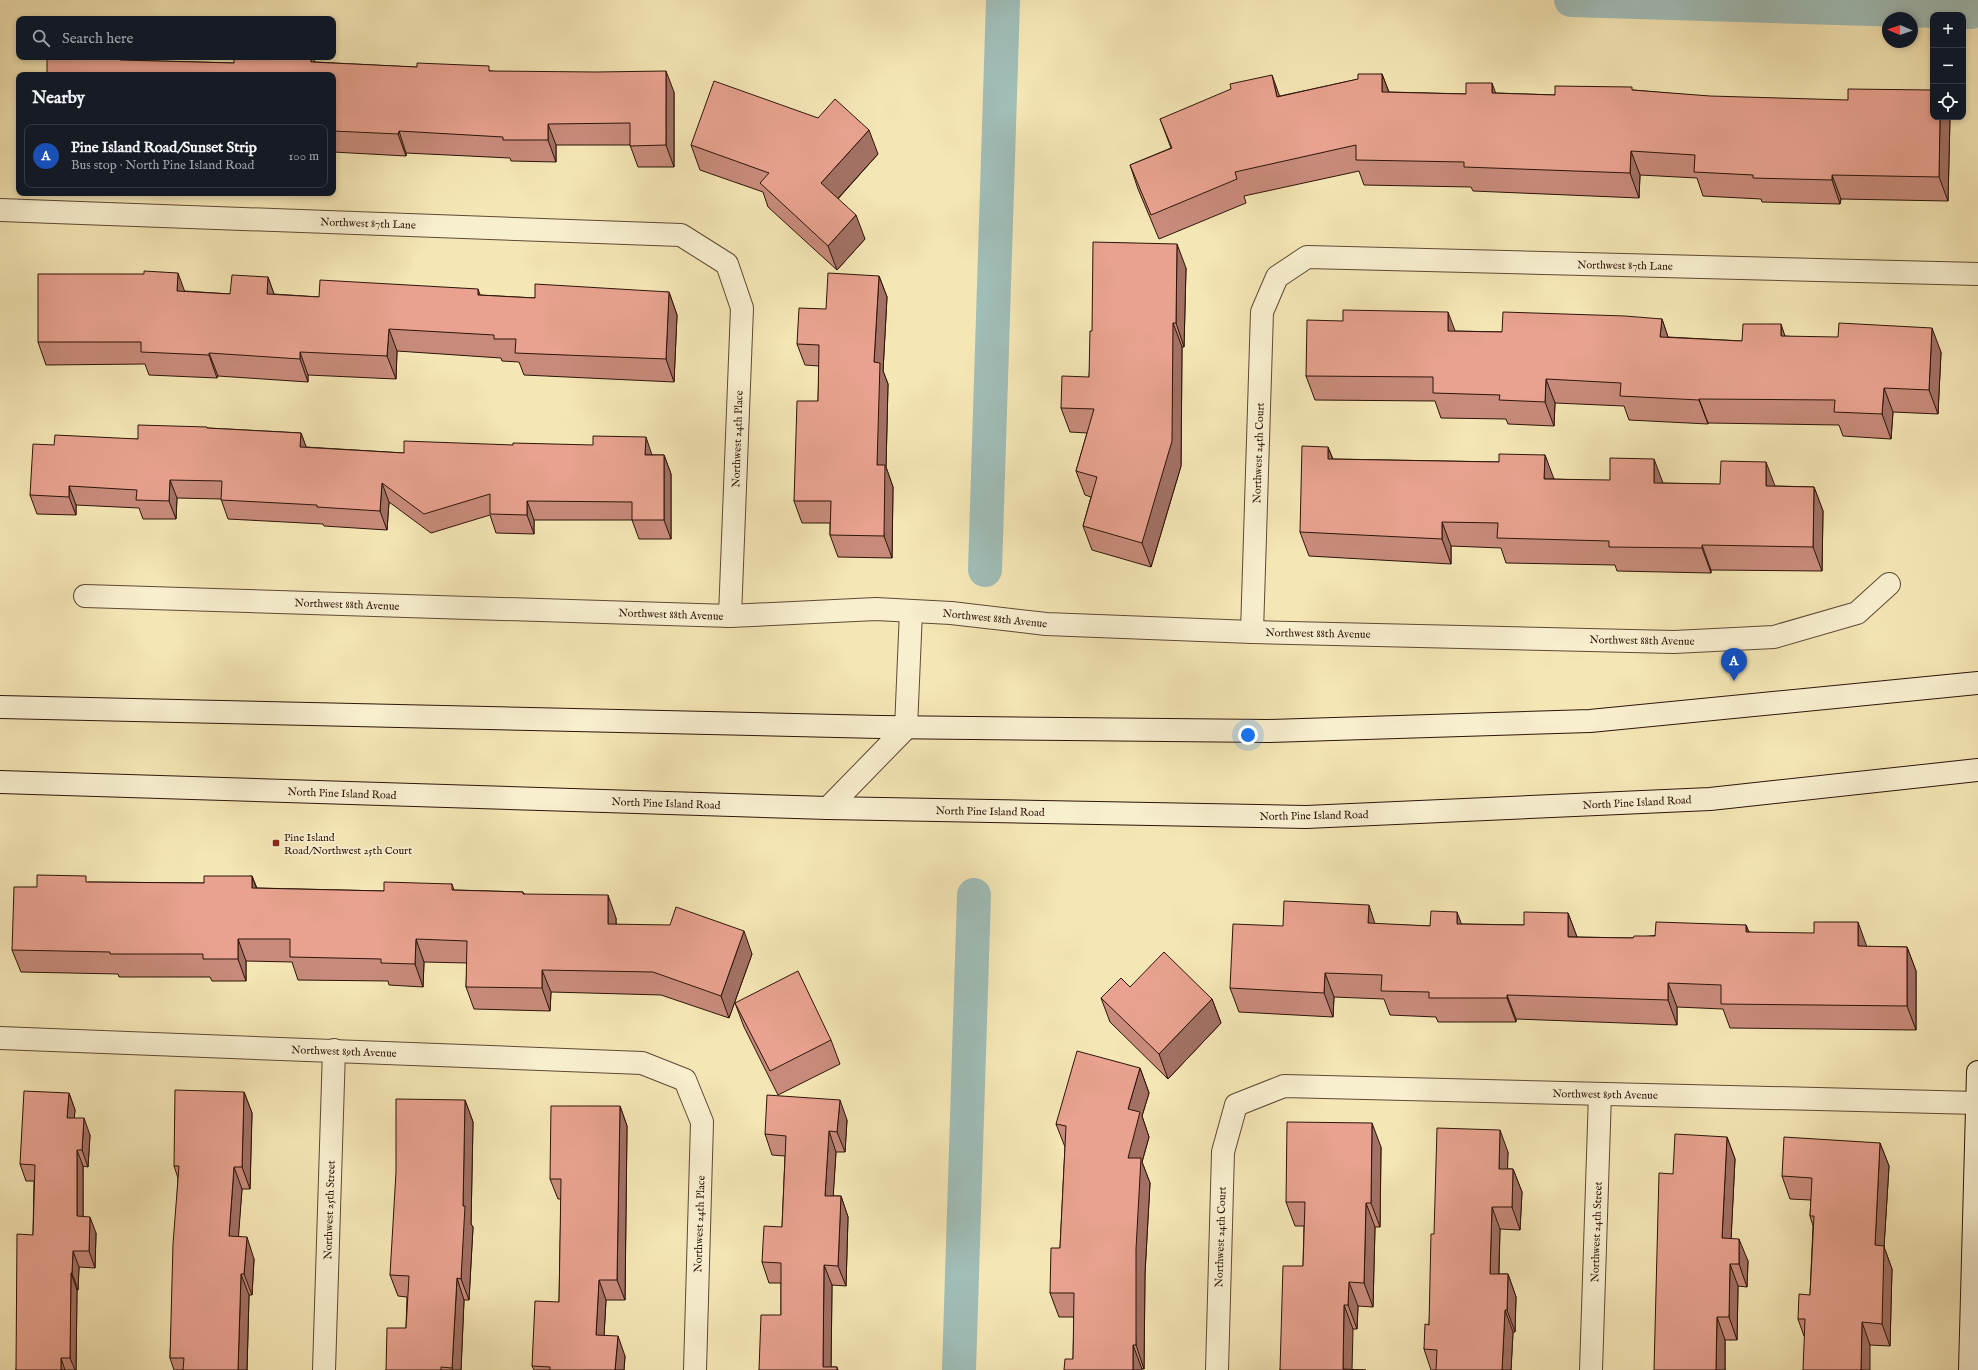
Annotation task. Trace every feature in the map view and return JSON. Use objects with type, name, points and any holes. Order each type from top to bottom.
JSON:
[{"type":"street","name":"Northwest 87th Lane","points":[[0,210],[681,234],[727,264]]},
{"type":"street","name":"Northwest 87th Lane","points":[[1277,277],[1307,257],[1978,274]]},
{"type":"street","name":"Northwest 24th Place","points":[[727,264],[742,308],[730,616]]},
{"type":"street","name":"Northwest 24th Court","points":[[1252,632],[1262,312],[1277,277]]},
{"type":"street","name":"Northwest 88th Avenue","points":[[85,596],[730,616],[876,609],[951,612],[1046,624],[1252,632],[1674,642],[1774,637],[1857,613],[1890,584]]},
{"type":"street","points":[[828,808],[906,728],[911,611]]},
{"type":"street","points":[[0,707],[906,728],[1268,731],[1590,721],[1978,683]]},
{"type":"street","name":"North Pine Island Road","points":[[0,782],[828,808],[1306,817],[1710,799],[1978,770]]},
{"type":"street","name":"Northwest 89th Avenue","points":[[0,1038],[642,1063],[685,1080]]},
{"type":"street","name":"Northwest 25th Street","points":[[324,1370],[334,1050]]},
{"type":"street","points":[[1970,1370],[1978,1072]]},
{"type":"street","name":"Northwest 24th Place","points":[[685,1080],[702,1122],[695,1370]]},
{"type":"street","name":"Northwest 89th Avenue","points":[[1236,1106],[1284,1086],[1977,1104]]},
{"type":"street","name":"Northwest 24th Street","points":[[1591,1370],[1600,1094]]},
{"type":"street","name":"Northwest 24th Court","points":[[1217,1370],[1223,1152],[1236,1106]]},
{"type":"building","points":[[47,60],[234,63],[234,60],[311,60],[311,62],[417,67],[417,63],[489,66],[489,71],[666,71],[666,145],[630,146],[630,123],[548,124],[548,140],[503,140],[503,137],[399,131],[398,134],[336,131],[336,72],[47,72]]},
{"type":"building","points":[[1358,74],[1382,74],[1382,92],[1466,94],[1466,83],[1492,83],[1492,93],[1555,95],[1555,86],[1632,87],[1632,90],[1710,96],[1848,100],[1848,89],[1930,90],[1930,120],[1940,120],[1939,177],[1832,175],[1832,180],[1753,178],[1753,175],[1694,172],[1695,155],[1631,151],[1630,173],[1464,167],[1464,162],[1356,160],[1356,145],[1235,172],[1237,179],[1151,215],[1130,165],[1172,148],[1160,119],[1231,89],[1230,84],[1272,75],[1277,97],[1358,79]]},
{"type":"building","points":[[714,81],[818,118],[835,99],[869,130],[821,183],[856,215],[828,246],[760,183],[769,173],[691,145]]},
{"type":"building","points":[[1093,242],[1177,244],[1176,323],[1173,323],[1172,441],[1142,543],[1083,526],[1097,477],[1076,471],[1094,409],[1061,408],[1062,376],[1089,377],[1090,331],[1092,331]]},
{"type":"building","points":[[144,271],[178,273],[177,291],[230,294],[232,275],[268,277],[267,294],[319,297],[320,280],[478,289],[478,295],[535,298],[535,284],[669,292],[666,359],[515,353],[516,339],[494,339],[494,335],[389,329],[387,356],[300,352],[300,359],[209,353],[209,355],[141,352],[141,342],[38,342],[38,274],[144,274]]},
{"type":"building","points":[[828,273],[879,276],[874,362],[880,363],[877,465],[885,465],[884,536],[830,535],[831,501],[794,501],[797,401],[818,401],[819,345],[797,344],[799,308],[826,309]]},
{"type":"building","points":[[1343,310],[1448,312],[1448,331],[1502,332],[1503,312],[1625,316],[1662,319],[1660,337],[1742,341],[1743,324],[1781,324],[1781,336],[1838,337],[1839,323],[1932,328],[1929,390],[1884,388],[1882,414],[1834,412],[1835,400],[1699,400],[1620,396],[1621,383],[1546,379],[1545,402],[1499,400],[1500,395],[1433,393],[1433,377],[1306,376],[1307,320],[1343,321]]},
{"type":"building","points":[[138,425],[207,427],[301,433],[300,447],[404,453],[404,441],[513,445],[513,443],[593,445],[593,436],[646,437],[645,455],[664,455],[664,520],[632,520],[632,502],[527,501],[527,515],[490,514],[490,494],[424,514],[382,483],[380,511],[317,507],[317,505],[221,500],[222,481],[170,480],[169,501],[136,500],[137,490],[69,486],[69,497],[30,495],[33,444],[54,445],[55,435],[138,439]]},
{"type":"building","points":[[1302,446],[1328,447],[1328,459],[1499,462],[1499,454],[1545,455],[1544,479],[1610,480],[1610,458],[1654,459],[1654,483],[1720,484],[1721,461],[1766,462],[1766,486],[1814,487],[1813,547],[1702,545],[1702,548],[1609,547],[1609,541],[1497,538],[1498,523],[1442,522],[1442,539],[1300,532]]},
{"type":"building","points":[[37,875],[86,876],[86,882],[204,883],[204,876],[252,876],[252,888],[384,891],[384,882],[452,884],[452,890],[523,892],[523,894],[608,895],[608,924],[670,925],[676,907],[744,931],[721,996],[653,972],[542,970],[542,988],[466,987],[467,941],[416,939],[415,964],[381,963],[381,959],[290,957],[290,939],[238,939],[238,959],[203,959],[203,954],[110,954],[110,952],[12,950],[14,887],[37,887]]},
{"type":"building","points":[[1284,901],[1369,905],[1368,923],[1430,926],[1431,911],[1457,912],[1457,924],[1524,925],[1524,912],[1568,913],[1568,937],[1633,938],[1634,936],[1655,936],[1656,922],[1746,925],[1746,932],[1814,933],[1814,922],[1858,922],[1858,946],[1907,947],[1907,1006],[1721,1004],[1721,985],[1668,983],[1668,1000],[1507,995],[1507,998],[1429,998],[1429,992],[1381,991],[1382,975],[1325,973],[1324,993],[1230,988],[1233,924],[1283,926]]},
{"type":"building","points":[[1164,952],[1212,999],[1159,1054],[1101,998],[1121,978],[1130,987]]},
{"type":"building","points":[[798,971],[831,1040],[770,1071],[735,1003]]},
{"type":"building","points":[[1077,1051],[1140,1068],[1128,1109],[1140,1112],[1128,1158],[1141,1158],[1136,1249],[1136,1345],[1133,1345],[1133,1370],[1064,1370],[1065,1359],[1073,1359],[1074,1293],[1050,1293],[1051,1248],[1060,1248],[1066,1126],[1056,1124]]},
{"type":"building","points":[[175,1090],[244,1092],[242,1167],[234,1167],[229,1236],[247,1237],[244,1274],[241,1274],[238,1370],[183,1370],[184,1358],[170,1358],[173,1244],[179,1166],[174,1166]]},
{"type":"building","points":[[24,1091],[69,1093],[67,1118],[84,1118],[82,1150],[77,1150],[77,1216],[90,1217],[89,1251],[73,1251],[71,1273],[70,1358],[61,1358],[61,1370],[16,1370],[17,1234],[33,1235],[35,1165],[20,1164]]},
{"type":"building","points":[[767,1095],[840,1100],[837,1132],[829,1131],[825,1196],[841,1196],[838,1266],[824,1265],[823,1367],[837,1367],[837,1370],[759,1370],[761,1315],[781,1315],[781,1263],[762,1262],[764,1226],[782,1227],[786,1136],[765,1134]]},
{"type":"building","points":[[396,1099],[465,1100],[463,1206],[465,1206],[461,1279],[457,1278],[452,1368],[441,1367],[441,1370],[386,1370],[387,1328],[406,1328],[409,1276],[390,1275],[396,1172]]},
{"type":"building","points":[[551,1106],[620,1106],[617,1280],[599,1280],[596,1335],[618,1336],[615,1370],[550,1370],[550,1367],[532,1366],[535,1301],[559,1302],[561,1179],[550,1179]]},
{"type":"building","points":[[1287,1122],[1372,1123],[1371,1203],[1366,1203],[1364,1283],[1349,1282],[1348,1305],[1344,1305],[1343,1369],[1366,1370],[1280,1370],[1283,1266],[1303,1266],[1305,1202],[1286,1202]]},
{"type":"building","points":[[1437,1128],[1500,1130],[1499,1169],[1513,1169],[1512,1207],[1492,1207],[1490,1274],[1508,1274],[1507,1310],[1505,1310],[1502,1370],[1436,1370],[1437,1350],[1424,1349],[1425,1324],[1429,1325],[1431,1234],[1434,1234]]},
{"type":"building","points":[[1675,1134],[1727,1137],[1722,1238],[1739,1239],[1739,1264],[1730,1264],[1729,1317],[1717,1317],[1716,1370],[1654,1370],[1659,1173],[1673,1174]]},
{"type":"building","points":[[1784,1137],[1880,1143],[1875,1245],[1884,1246],[1882,1324],[1862,1322],[1861,1370],[1803,1370],[1805,1319],[1798,1319],[1799,1294],[1810,1295],[1814,1216],[1810,1216],[1812,1178],[1782,1176]]},
{"type":"waterway","points":[[985,570],[1003,0]]},
{"type":"waterway","points":[[1571,0],[1971,12]]},
{"type":"waterway","points":[[959,1370],[974,895]]},
{"type":"place","name":"Pine Island Road/Sunset Strip","points":[[1734,681]]},
{"type":"place","name":"Pine Island Road/Northwest 25th Court","points":[[276,843]]}]
